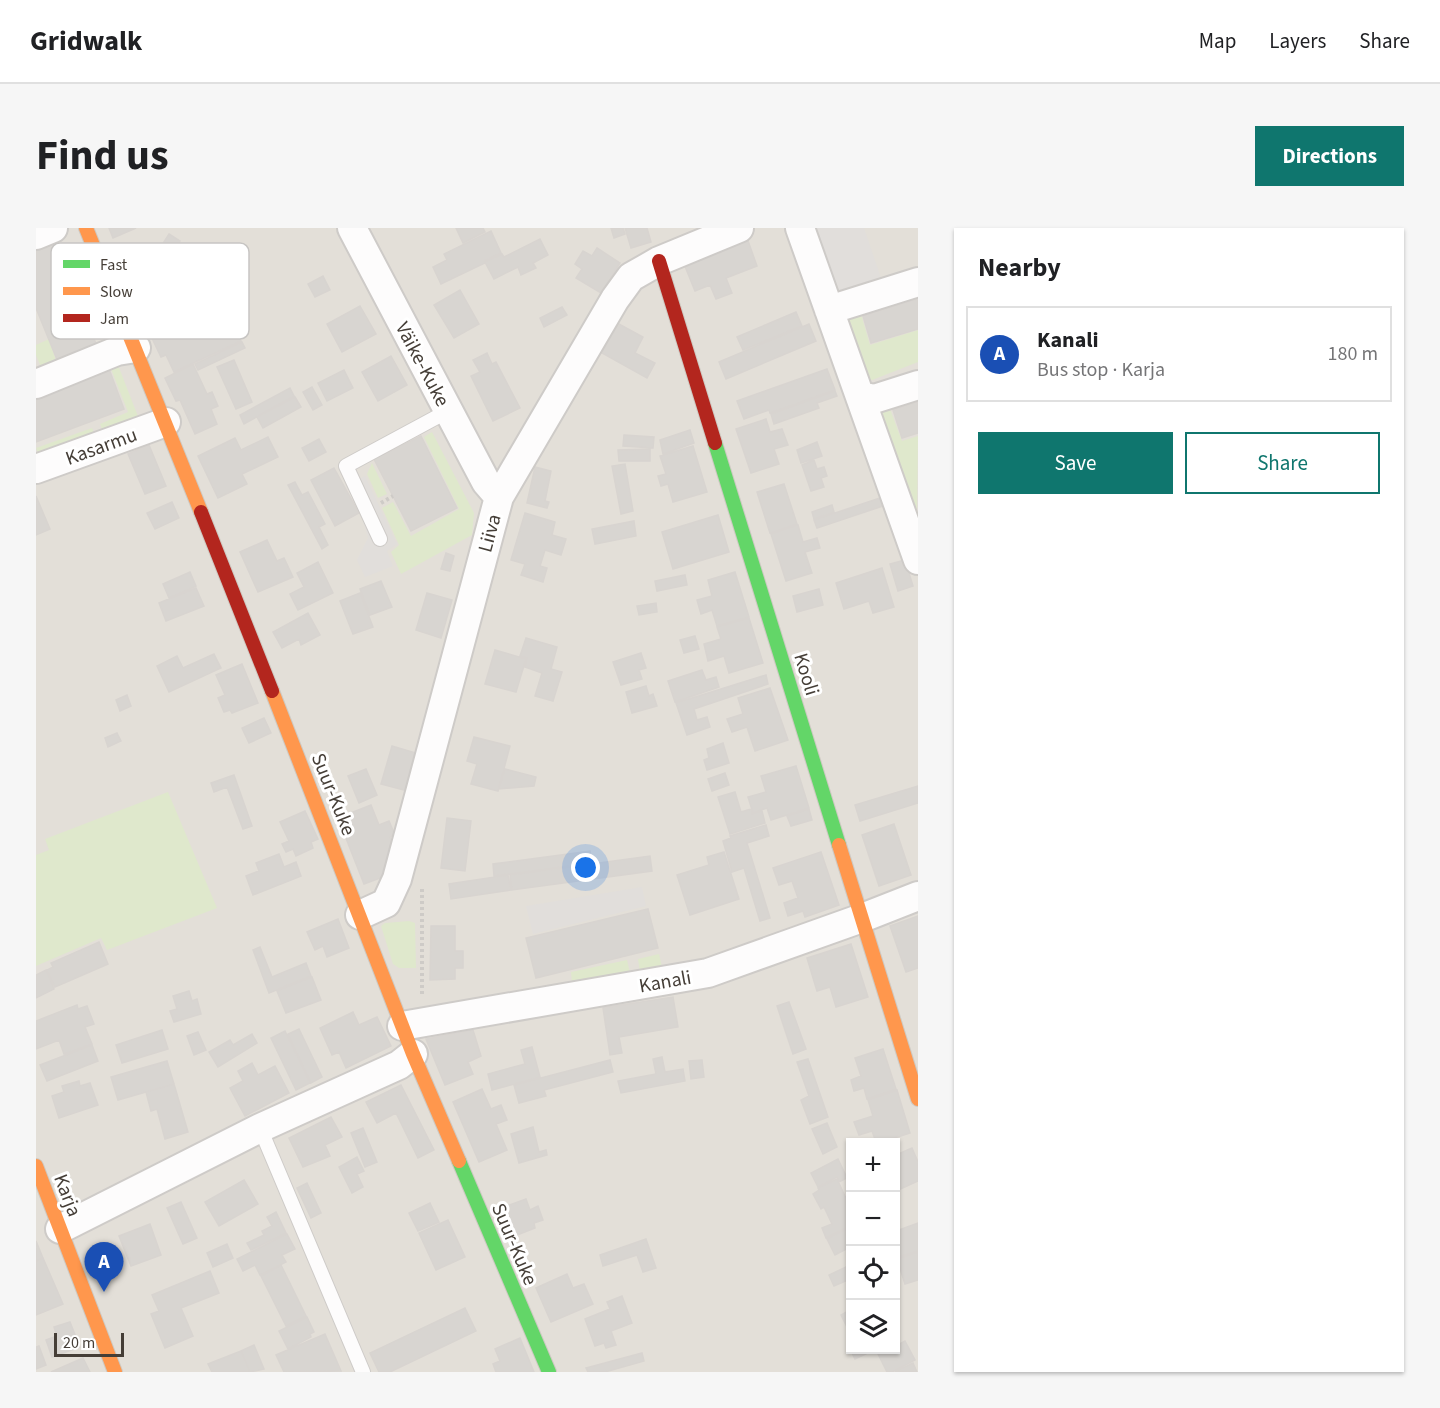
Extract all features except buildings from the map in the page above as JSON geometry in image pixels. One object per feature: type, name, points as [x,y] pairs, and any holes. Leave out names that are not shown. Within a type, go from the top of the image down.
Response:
[{"type":"street","points":[[36,235],[53,228]]},
{"type":"street","name":"Suur-Kuke","points":[[86,228],[92,243]]},
{"type":"street","name":"Liiva","points":[[360,915],[386,903],[397,879],[499,497],[615,299],[631,277],[659,261],[739,228]]},
{"type":"street","points":[[800,228],[860,396],[911,520],[918,560]]},
{"type":"street","name":"Väike-Kuke","points":[[355,229],[486,482],[499,497]]},
{"type":"street","name":"Kooli","points":[[659,261],[918,1099]]},
{"type":"street","points":[[829,310],[918,282]]},
{"type":"street","name":"Suur-Kuke","points":[[132,339],[360,915],[412,1025],[413,1054],[549,1372]]},
{"type":"street","points":[[36,384],[117,351],[136,348]]},
{"type":"street","points":[[860,396],[874,399],[918,385]]},
{"type":"street","name":"Kasarmu","points":[[36,469],[166,422]]},
{"type":"street","name":"Kanali","points":[[412,1025],[708,973],[918,896]]},
{"type":"street","points":[[60,1230],[260,1128],[399,1065],[413,1054]]},
{"type":"street","name":"Karja","points":[[38,1180],[60,1230],[115,1372]]},
{"type":"lane","points":[[380,539],[346,466],[448,411]]},
{"type":"lane","points":[[260,1128],[363,1372]]},
{"type":"path","points":[[412,1025],[422,884]]},
{"type":"shaded area","points":[[36,228],[918,228],[918,1372],[36,1372]]},
{"type":"shaded area","points":[[808,228],[864,228],[882,281],[835,298]]},
{"type":"shaded area","points":[[365,476],[397,544],[387,551],[393,566],[365,577],[357,560],[368,538],[361,513],[346,486]]},
{"type":"shaded area","points":[[642,887],[646,906],[533,934],[526,906]]},
{"type":"green space","points":[[861,314],[870,345],[918,330],[918,362],[867,382],[847,319]]},
{"type":"green space","points":[[49,339],[58,367],[43,372],[36,355],[36,345]]},
{"type":"green space","points":[[118,365],[139,419],[103,432],[100,424],[128,412],[111,369]]},
{"type":"green space","points":[[890,409],[902,441],[918,436],[917,510],[910,509],[876,412]]},
{"type":"green space","points":[[92,428],[95,435],[40,457],[36,448]]},
{"type":"green space","points":[[432,432],[474,513],[472,535],[401,574],[391,552],[399,545],[382,508],[393,502],[411,536],[459,509],[424,437]]},
{"type":"green space","points":[[372,463],[387,494],[378,498],[367,474]]},
{"type":"green space","points":[[168,792],[217,908],[107,950],[101,938],[36,966],[36,855],[49,850],[45,839]]},
{"type":"green space","points":[[409,921],[415,923],[416,968],[399,968],[393,964],[381,926],[385,923]]},
{"type":"green space","points":[[659,954],[662,967],[640,972],[638,959]]},
{"type":"green space","points":[[627,960],[630,973],[572,983],[571,972]]},
{"type":"traffic: fast","points":[[715,443],[839,845]]},
{"type":"traffic: fast","points":[[459,1161],[549,1372]]},
{"type":"traffic: slow","points":[[86,228],[92,243]]},
{"type":"traffic: slow","points":[[131,339],[201,512]]},
{"type":"traffic: slow","points":[[272,691],[413,1054],[459,1161]]},
{"type":"traffic: slow","points":[[839,845],[918,1099]]},
{"type":"traffic: slow","points":[[36,1166],[115,1372]]},
{"type":"traffic: jam","points":[[659,261],[715,443]]},
{"type":"traffic: jam","points":[[201,512],[272,691]]},
{"type":"place","name":"Kanali","points":[[104,1292]]}]
